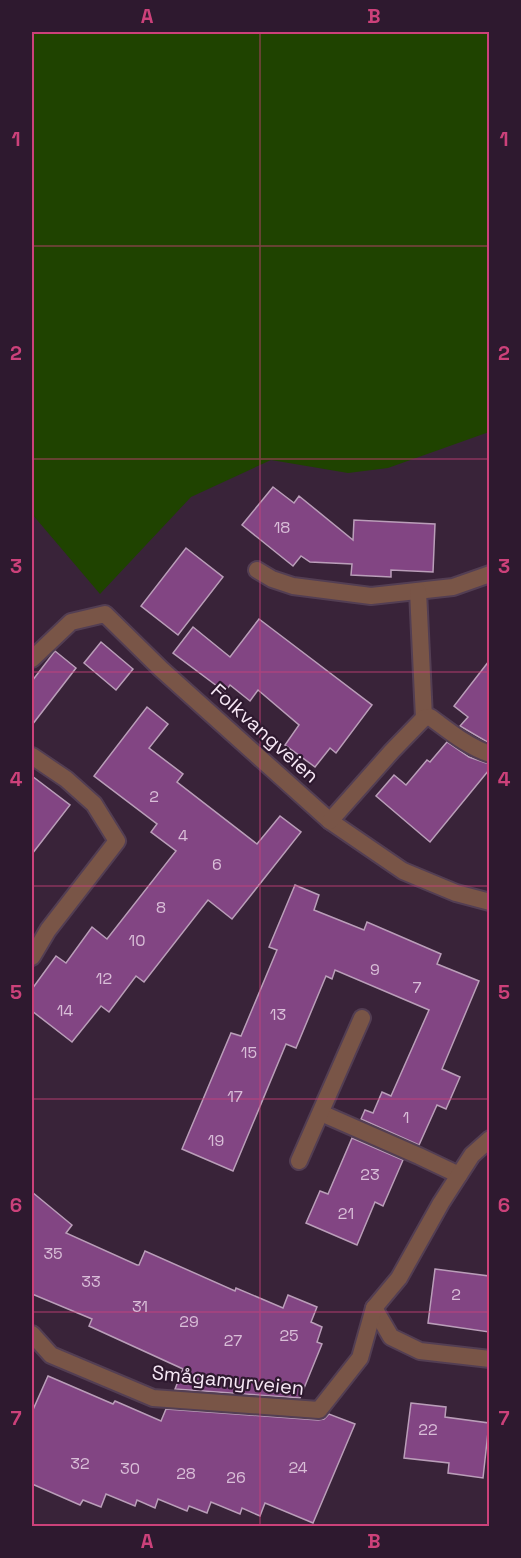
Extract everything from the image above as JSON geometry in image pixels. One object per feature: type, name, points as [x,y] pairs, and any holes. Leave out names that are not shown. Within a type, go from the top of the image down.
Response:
[{"type":"street","points":[[257,570],[272,579],[293,586],[371,596],[453,587],[489,574]]},
{"type":"street","points":[[418,591],[424,718]]},
{"type":"street","name":"Folkvangveien","points":[[32,659],[71,622],[105,614],[330,821],[403,871],[456,893],[489,902]]},
{"type":"street","points":[[330,821],[424,718],[430,717],[472,746],[489,754]]},
{"type":"street","points":[[32,756],[66,779],[94,804],[117,841],[48,930],[32,957]]},
{"type":"street","points":[[299,1161],[362,1018]]},
{"type":"street","points":[[321,1113],[459,1175]]},
{"type":"street","name":"Smågamyrveien","points":[[32,1334],[51,1355],[153,1398],[319,1410],[360,1358],[374,1308],[399,1278],[472,1155],[489,1139]]},
{"type":"street","points":[[374,1308],[392,1337],[420,1351],[489,1359]]},
{"type":"green space","points":[[32,32],[489,32],[489,432],[388,468],[348,473],[271,460],[191,497],[100,594],[32,514]]},
{"type":"building","points":[[273,487],[294,503],[299,496],[353,540],[354,520],[435,524],[433,572],[391,570],[391,577],[351,575],[352,564],[310,562],[301,556],[293,566],[242,525]]},
{"type":"building","points":[[186,548],[223,577],[178,635],[141,606]]},
{"type":"building","points":[[259,619],[372,705],[336,753],[330,748],[315,767],[285,745],[299,725],[258,690],[250,701],[230,685],[225,692],[173,653],[193,627],[230,657]]},
{"type":"building","points":[[101,642],[133,669],[116,690],[84,663]]},
{"type":"building","points":[[55,651],[76,668],[32,725],[32,681]]},
{"type":"building","points":[[489,661],[489,743],[460,726],[468,717],[454,706]]},
{"type":"building","points":[[147,707],[168,724],[149,748],[183,774],[177,782],[257,844],[280,816],[301,832],[232,919],[208,900],[144,982],[136,976],[109,1012],[101,1006],[72,1042],[32,1011],[32,989],[56,956],[66,963],[92,927],[107,939],[176,851],[151,832],[157,824],[94,776]]},
{"type":"building","points":[[447,742],[469,757],[489,764],[489,770],[430,842],[376,796],[394,775],[406,785],[427,760],[430,762]]},
{"type":"building","points":[[32,776],[70,805],[32,854]]},
{"type":"building","points":[[295,885],[319,895],[314,910],[364,930],[367,922],[441,954],[437,964],[479,981],[442,1069],[460,1077],[446,1109],[437,1105],[419,1145],[361,1119],[365,1110],[373,1113],[382,1092],[391,1096],[429,1010],[335,970],[332,979],[326,976],[296,1048],[286,1044],[233,1171],[182,1149],[231,1033],[241,1036],[277,950],[269,947]]},
{"type":"building","points":[[352,1138],[403,1160],[383,1206],[375,1202],[357,1245],[306,1223],[320,1191],[328,1194]]},
{"type":"building","points":[[32,1192],[72,1225],[66,1233],[137,1265],[145,1251],[235,1291],[236,1288],[283,1308],[288,1295],[317,1307],[311,1322],[322,1327],[317,1342],[322,1344],[300,1398],[175,1389],[183,1369],[89,1326],[92,1319],[32,1294]]},
{"type":"building","points":[[435,1269],[489,1276],[489,1332],[428,1323]]},
{"type":"building","points":[[48,1376],[113,1404],[115,1401],[161,1421],[166,1409],[318,1420],[324,1419],[329,1414],[355,1424],[313,1523],[265,1503],[260,1516],[242,1508],[240,1514],[211,1502],[207,1513],[189,1506],[187,1511],[158,1499],[155,1508],[137,1500],[135,1506],[106,1494],[101,1507],[83,1500],[80,1505],[32,1484],[32,1412]]},
{"type":"building","points":[[411,1403],[446,1407],[445,1417],[489,1423],[483,1478],[448,1473],[449,1463],[404,1458]]}]
